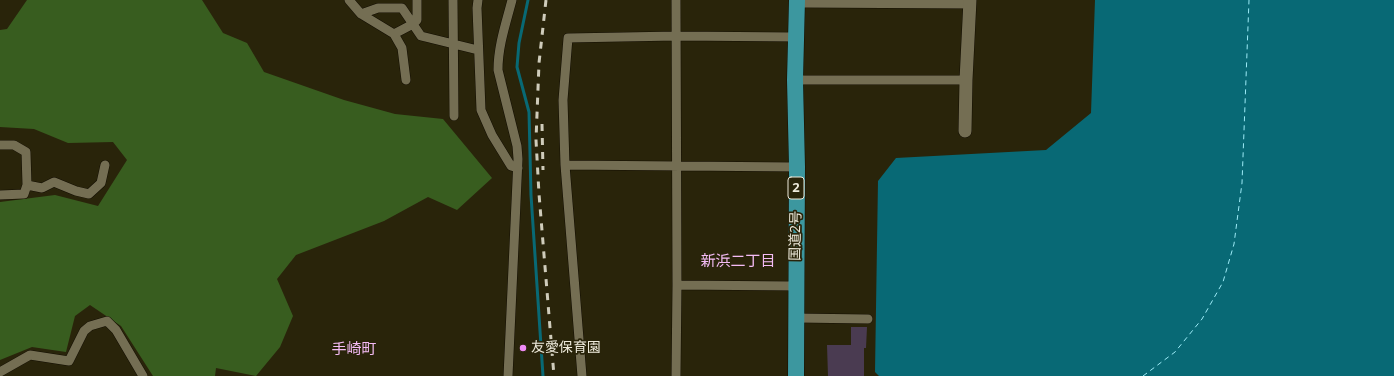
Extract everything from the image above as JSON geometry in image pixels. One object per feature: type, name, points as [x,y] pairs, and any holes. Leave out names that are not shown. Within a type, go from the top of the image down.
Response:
[{"type":"highway","name":"国道2号","points":[[796,376],[797,166],[795,80],[797,2]]},
{"type":"street","points":[[349,0],[361,14],[394,34],[402,48],[406,80]]},
{"type":"street","points":[[394,34],[413,24],[417,20],[417,0]]},
{"type":"street","points":[[453,0],[454,116]]},
{"type":"street","points":[[478,0],[478,50],[481,110],[492,135],[511,166],[518,168]]},
{"type":"street","points":[[508,376],[518,168],[517,146],[498,70],[498,58],[512,0]]},
{"type":"street","points":[[676,0],[676,376]]},
{"type":"street","points":[[797,2],[970,2],[965,131]]},
{"type":"street","points":[[361,14],[378,8],[402,8],[421,36],[478,50]]},
{"type":"street","points":[[582,376],[565,165],[563,100],[568,38],[677,36],[796,37]]},
{"type":"street","points":[[795,80],[966,80]]},
{"type":"street","points":[[0,145],[14,144],[26,152],[28,185],[24,194],[0,195]]},
{"type":"street","points":[[28,185],[42,188],[54,182],[76,191],[89,194],[101,183],[105,165]]},
{"type":"street","points":[[565,165],[797,166]]},
{"type":"street","points":[[677,285],[796,286]]},
{"type":"street","points":[[796,318],[868,319]]},
{"type":"street","points":[[0,372],[30,355],[69,361],[84,331],[90,326],[107,321],[116,330],[143,376]]},
{"type":"green space","points":[[27,0],[202,0],[223,33],[247,43],[264,72],[344,100],[395,114],[443,119],[492,178],[457,210],[428,197],[384,221],[296,255],[277,279],[293,316],[280,347],[256,376],[216,368],[215,376],[153,376],[121,326],[90,305],[75,316],[66,352],[32,347],[0,360],[0,202],[55,195],[98,206],[127,160],[113,142],[68,143],[34,129],[0,127],[0,30],[7,29]]},
{"type":"water","points":[[1095,0],[1394,0],[1394,376],[879,376],[875,372],[878,181],[896,158],[1046,150],[1091,113]]},
{"type":"building","points":[[851,327],[867,327],[866,348],[864,348],[864,376],[828,376],[827,345],[851,345]]},
{"type":"waterway","points":[[528,0],[519,43],[517,67],[529,112],[531,195],[543,376]]},
{"type":"ferry route","points":[[1143,376],[1175,352],[1202,319],[1223,282],[1234,244],[1242,183],[1249,0]]},
{"type":"railway","points":[[546,0],[539,63],[536,140],[554,376]]},
{"type":"railway","points":[[542,124],[543,170]]},
{"type":"place","name":"友愛保育園","points":[[523,348]]},
{"type":"district","name":"新浜二丁目","points":[[738,262]]},
{"type":"district","name":"手崎町","points":[[354,350]]}]
